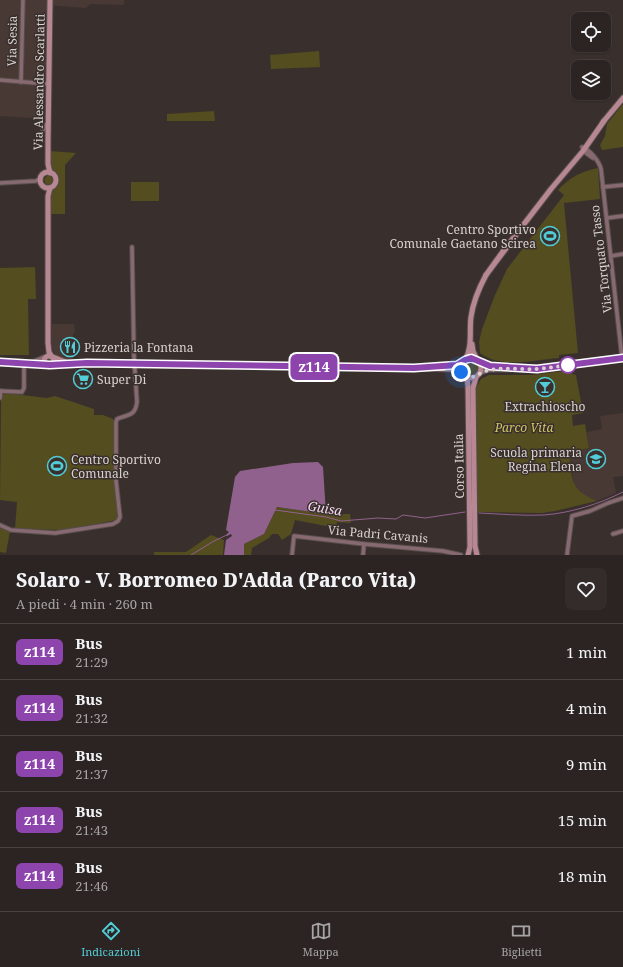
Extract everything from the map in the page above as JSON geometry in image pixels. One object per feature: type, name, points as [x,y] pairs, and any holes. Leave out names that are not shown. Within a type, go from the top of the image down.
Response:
[{"type":"street","name":"Via Sesia","points":[[22,82],[23,0]]},
{"type":"street","name":"Via Alessandro Scarlatti","points":[[48,173],[50,0]]},
{"type":"street","points":[[0,80],[49,84]]},
{"type":"street","points":[[461,372],[463,361],[470,348],[471,317],[474,303],[486,275],[497,258],[562,175],[585,149],[604,120],[623,98]]},
{"type":"street","points":[[562,175],[585,149],[604,120]]},
{"type":"street","points":[[44,130],[49,121]]},
{"type":"street","points":[[585,149],[589,156]]},
{"type":"street","name":"Via Torquato Tasso","points":[[585,149],[601,166],[623,358]]},
{"type":"street","points":[[577,158],[589,156],[596,159]]},
{"type":"street","points":[[40,181],[48,173],[54,176],[56,181],[54,185],[48,188]]},
{"type":"street","points":[[0,183],[22,180],[40,181],[48,188],[48,347],[53,363],[49,365]]},
{"type":"street","points":[[603,187],[623,185]]},
{"type":"street","points":[[606,218],[623,216]]},
{"type":"street","points":[[0,525],[11,530],[56,533],[113,524],[118,521],[120,517],[116,481],[116,422],[117,419],[132,414],[136,408],[137,402],[133,333],[132,246]]},
{"type":"street","points":[[611,256],[623,254]]},
{"type":"street","points":[[474,303],[472,319],[472,347],[481,367],[478,375]]},
{"type":"street","points":[[618,316],[623,316]]},
{"type":"street","points":[[48,347],[44,357],[44,363],[49,365]]},
{"type":"street","points":[[26,363],[44,357],[52,357],[69,363]]},
{"type":"street","points":[[414,368],[453,366],[471,358],[490,366],[537,369]]},
{"type":"street","points":[[0,362],[49,365],[69,363],[451,369],[461,372],[467,378],[495,369],[537,369],[623,358]]},
{"type":"street","points":[[0,398],[0,391],[22,392],[26,363]]},
{"type":"street","name":"Corso Italia","points":[[476,554],[473,480],[473,388],[478,375]]},
{"type":"street","name":"Corso Italia","points":[[467,378],[469,555]]},
{"type":"street","points":[[567,555],[572,516],[590,511],[623,498]]},
{"type":"street","points":[[613,534],[623,531]]},
{"type":"street","name":"Via Padri Cavanis","points":[[292,555],[294,536],[364,544],[443,550],[461,555]]},
{"type":"street","points":[[363,555],[364,544]]},
{"type":"street","points":[[469,555],[476,554]]},
{"type":"shaded area","points":[[0,0],[124,0],[124,5],[90,4],[86,8],[47,5],[47,119],[0,116]]},
{"type":"shaded area","points":[[52,324],[74,324],[75,333],[73,334],[73,359],[62,359],[55,354],[52,348]]},
{"type":"shaded area","name":"Scuola primaria Regina Elena","points":[[623,413],[623,476],[613,477],[616,493],[597,501],[586,497],[574,486],[569,452],[589,448],[587,432],[602,429],[600,416]]},
{"type":"green space","points":[[319,51],[320,67],[271,69],[270,55]]},
{"type":"green space","points":[[623,104],[623,147],[602,150],[600,145],[605,136],[607,124]]},
{"type":"green space","points":[[214,111],[215,121],[167,121],[167,114]]},
{"type":"green space","points":[[50,151],[76,153],[65,165],[65,214],[47,214],[52,184],[46,185],[44,179],[48,175],[53,178],[54,173],[50,168]]},
{"type":"green space","name":"Centro Sportivo Comunale Gaetano Scirea","points":[[598,168],[600,199],[564,203],[578,353],[559,355],[559,358],[529,362],[508,362],[488,358],[480,353],[479,342],[482,329],[495,295],[507,269],[564,195],[558,190],[576,176],[586,171]]},
{"type":"green space","points":[[131,182],[159,182],[159,201],[131,201]]},
{"type":"green space","points":[[35,267],[36,299],[28,299],[29,355],[0,355],[0,268]]},
{"type":"green space","points":[[471,360],[477,362],[479,368],[477,374],[471,376],[465,374],[463,368],[465,362]]},
{"type":"green space","name":"Parco Vita","points":[[565,371],[576,375],[583,413],[572,415],[573,426],[585,424],[589,448],[569,452],[572,476],[576,487],[581,492],[597,501],[542,513],[477,512],[475,390],[481,379],[489,375],[532,375]]},
{"type":"green space","name":"Centro Sportivo Comunale","points":[[5,393],[47,398],[55,396],[94,409],[94,415],[103,415],[115,421],[119,516],[117,520],[63,530],[15,529],[17,502],[0,500],[1,401],[2,396]]},
{"type":"green space","points":[[277,507],[326,514],[350,514],[351,523],[337,522],[336,528],[295,520],[291,534],[282,540],[278,534],[272,534],[269,538],[252,548],[251,555],[244,555],[244,544],[264,534]]},
{"type":"green space","points":[[0,527],[10,531],[6,553],[0,552]]},
{"type":"green space","points":[[211,535],[224,540],[223,555],[154,555],[154,552],[186,552]]},
{"type":"water","points":[[318,462],[323,467],[326,514],[277,507],[264,534],[244,544],[244,555],[224,555],[226,540],[232,536],[231,534],[226,535],[229,532],[226,530],[235,477],[240,471],[293,463]]},
{"type":"waterway","name":"Guisa","points":[[479,513],[528,515],[554,514],[585,507],[623,492]]},
{"type":"waterway","name":"Guisa","points":[[275,510],[326,517],[341,521],[378,518],[396,519],[403,515],[425,518],[465,512]]},
{"type":"waterway","name":"Guisa","points":[[191,555],[227,535]]},
{"type":"bus line","name":"z114","points":[[0,362],[50,365],[87,363],[414,368],[453,366],[461,363],[467,358],[474,358],[479,363],[490,366],[537,369],[623,358]]},
{"type":"place","name":"Centro Sportivo Comunale Gaetano Scirea","points":[[550,236]]},
{"type":"place","name":"Pizzeria la Fontana","points":[[70,347]]},
{"type":"place","name":"Super Di","points":[[83,379]]},
{"type":"place","name":"Extrachioscho","points":[[545,387]]},
{"type":"place","name":"Scuola primaria Regina Elena","points":[[596,459]]},
{"type":"place","name":"Centro Sportivo Comunale","points":[[57,466]]},
{"type":"route","points":[[461,372],[467,378],[472,378],[478,376],[480,373],[495,369],[537,369],[571,365],[568,365]]}]
